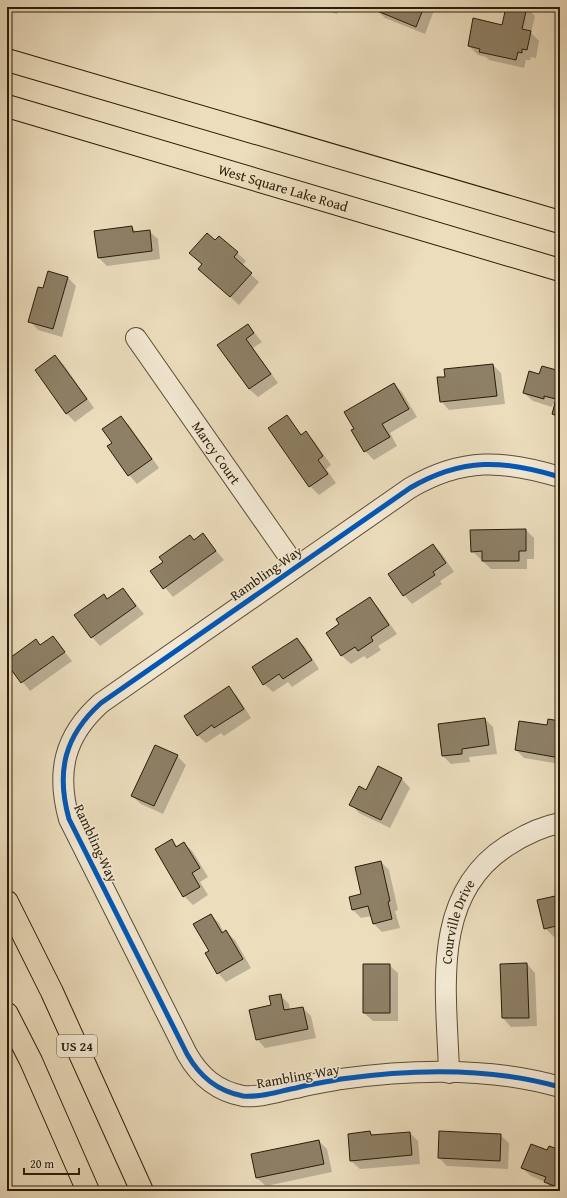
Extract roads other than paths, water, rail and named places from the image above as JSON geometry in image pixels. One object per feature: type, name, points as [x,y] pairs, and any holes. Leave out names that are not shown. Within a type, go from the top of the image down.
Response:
[{"type":"highway","points":[[7,60],[560,222]]},
{"type":"highway","name":"West Square Lake Road","points":[[7,106],[560,270]]},
{"type":"highway","name":"US 24","points":[[7,902],[52,992],[142,1191]]},
{"type":"highway","points":[[7,1014],[31,1061],[88,1191]]},
{"type":"street","name":"Marcy Court","points":[[136,338],[296,567]]},
{"type":"street","name":"Rambling Way","points":[[560,477],[537,470],[503,464],[475,465],[442,472],[410,488],[101,703],[88,715],[72,738],[63,767],[64,801],[69,819],[187,1054],[194,1067],[209,1082],[225,1091],[236,1094],[257,1096],[342,1079],[380,1075],[449,1073],[512,1076],[560,1087]]},
{"type":"street","name":"Courville Drive","points":[[449,1073],[447,958],[450,932],[461,898],[485,862],[499,851],[531,831],[560,823]]}]
